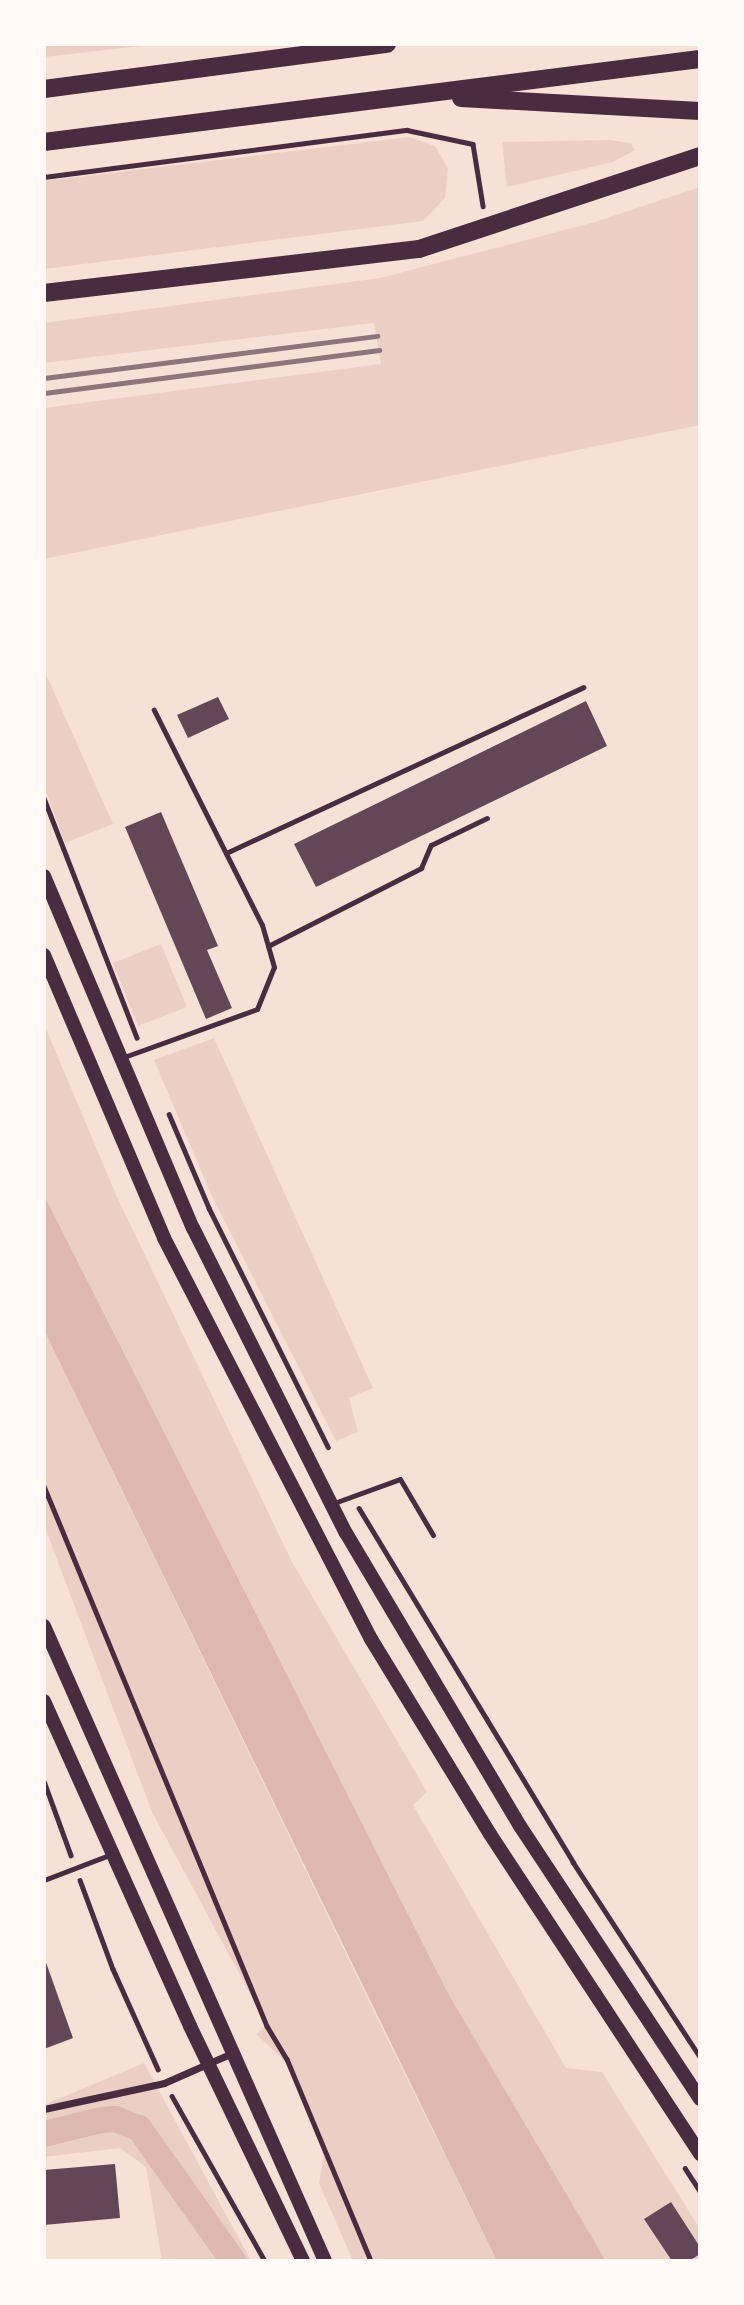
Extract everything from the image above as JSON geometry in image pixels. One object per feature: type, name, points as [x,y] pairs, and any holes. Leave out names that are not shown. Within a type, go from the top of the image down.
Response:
[{"type":"main road","points":[[44,89],[387,44]]},
{"type":"main road","points":[[44,142],[700,59]]},
{"type":"main road","points":[[415,95],[700,111]]},
{"type":"main road","points":[[44,293],[419,248],[700,156]]},
{"type":"main road","points":[[44,876],[117,1059],[242,1332],[331,1504],[507,1805],[700,2099]]},
{"type":"main road","points":[[44,955],[164,1238],[371,1639],[490,1834],[700,2154]]},
{"type":"main road","points":[[44,1626],[230,2054],[325,2261]]},
{"type":"main road","points":[[44,1701],[209,2063],[303,2261]]},
{"type":"street","points":[[44,2109],[164,2083],[230,2054]]},
{"type":"lane","points":[[226,853],[583,687]]},
{"type":"lane","points":[[117,1059],[257,1009],[274,967],[268,946],[226,853],[154,710]]},
{"type":"lane","points":[[268,946],[421,868],[431,845],[487,818]]},
{"type":"lane","points":[[331,1504],[400,1479],[433,1535]]},
{"type":"lane","points":[[44,1880],[112,1853]]},
{"type":"path","points":[[44,177],[408,130],[473,144],[486,226]]},
{"type":"path","points":[[44,798],[141,1049]]},
{"type":"path","points":[[167,1110],[209,1208],[333,1457]]},
{"type":"path","points":[[44,1486],[267,2026],[287,2059],[370,2261]]},
{"type":"path","points":[[352,1496],[573,1862],[700,2057]]},
{"type":"path","points":[[44,1781],[113,1969],[164,2083],[265,2261]]},
{"type":"shaded area","points":[[44,44],[159,44],[44,57]]},
{"type":"shaded area","points":[[409,137],[435,146],[448,168],[445,198],[423,221],[44,269],[44,181]]},
{"type":"shaded area","points":[[609,140],[631,143],[635,150],[613,162],[507,187],[502,142]]},
{"type":"shaded area","points":[[700,187],[700,425],[44,559],[44,408],[381,364],[374,323],[44,363],[44,323],[380,278],[595,222]]},
{"type":"shaded area","points":[[44,670],[113,824],[65,843],[44,786]]},
{"type":"shaded area","points":[[161,944],[187,1007],[138,1026],[113,963]]},
{"type":"shaded area","points":[[44,1024],[117,1197],[292,1562],[427,1792],[413,1805],[566,2068],[602,2072],[700,2229],[700,2261],[606,2261],[449,1995],[44,1195]]},
{"type":"shaded area","points":[[214,1038],[373,1388],[349,1398],[358,1432],[336,1441],[210,1192],[154,1060]]},
{"type":"shaded area","points":[[44,1195],[449,1995],[606,2261],[497,2261],[44,1330]]},
{"type":"shaded area","points":[[44,1330],[497,2261],[353,2261],[319,2183],[325,2147],[288,2064],[256,2034],[267,2025],[152,1812],[44,1525]]},
{"type":"shaded area","points":[[144,2063],[251,2261],[162,2261],[146,2167],[120,2148],[44,2157],[44,2105]]},
{"type":"building","points":[[218,697],[229,719],[188,738],[177,715]]},
{"type":"building","points":[[586,701],[607,746],[316,887],[294,844]]},
{"type":"building","points":[[161,812],[218,946],[207,950],[232,1008],[206,1019],[125,827]]},
{"type":"building","points":[[44,1957],[73,2038],[44,2049]]},
{"type":"building","points":[[115,2164],[120,2218],[44,2225],[44,2170]]},
{"type":"building","points":[[671,2202],[700,2247],[700,2254],[689,2261],[672,2261],[644,2219]]},
{"type":"waterway","points":[[44,2134],[115,2119],[139,2128],[233,2261]]},
{"type":"railway","points":[[44,378],[377,336]]},
{"type":"railway","points":[[44,393],[379,350]]}]
